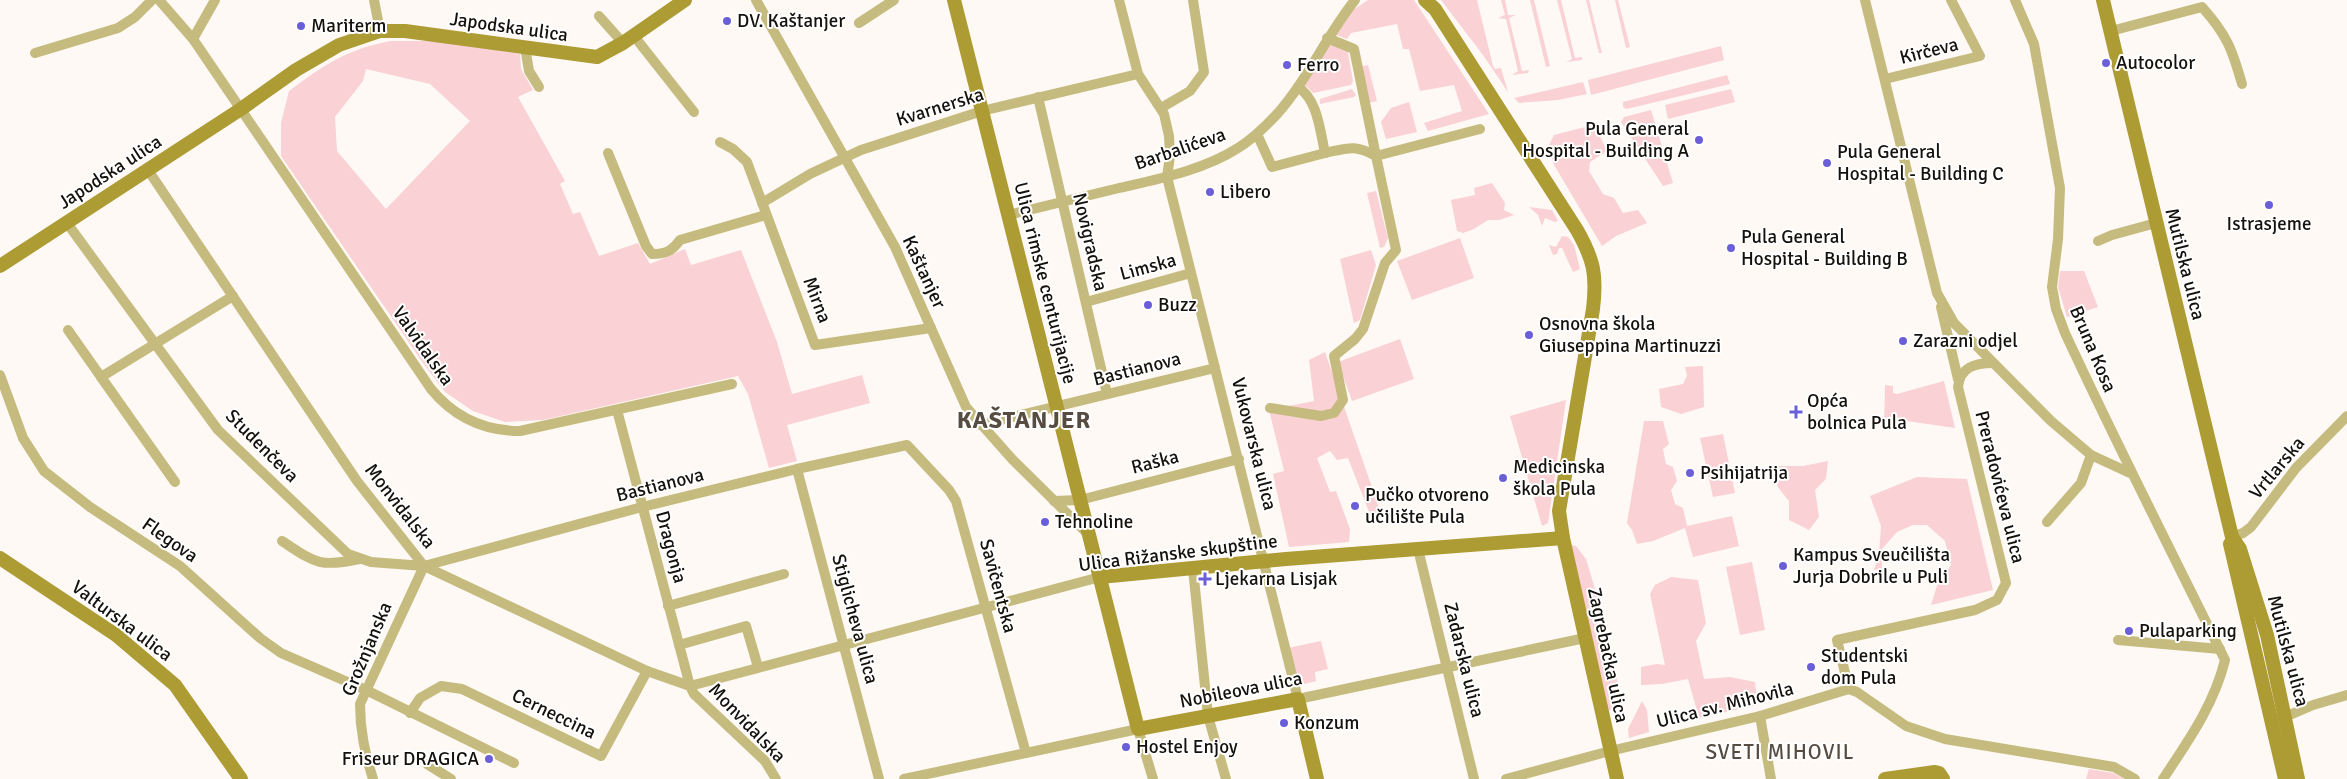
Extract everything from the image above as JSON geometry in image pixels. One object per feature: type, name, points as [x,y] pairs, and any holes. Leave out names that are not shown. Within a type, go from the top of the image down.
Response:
[{"type":"street","points":[[35,53],[118,28],[135,18],[152,0]]},
{"type":"street","points":[[159,0],[193,39],[241,109]]},
{"type":"street","points":[[193,39],[215,0]]},
{"type":"street","points":[[374,0],[380,31]]},
{"type":"street","name":"Japodska ulica","points":[[0,266],[241,109],[296,70],[340,45],[380,31],[405,31],[597,57],[629,40],[685,0]]},
{"type":"street","name":"Kaštanjer","points":[[756,0],[895,247],[964,404],[980,425],[1089,535]]},
{"type":"street","points":[[859,23],[894,0]]},
{"type":"street","name":"Ulica rimske centurijacije","points":[[954,0],[1138,729],[1153,779]]},
{"type":"street","points":[[1119,0],[1138,74],[1160,108],[1169,136],[1170,156],[1166,177]]},
{"type":"street","points":[[1160,108],[1190,90],[1204,72],[1194,0]]},
{"type":"street","name":"Barbalićeva","points":[[1008,215],[1166,177],[1215,160],[1237,149],[1258,134],[1298,88],[1327,38],[1355,0]]},
{"type":"street","name":"Kirčeva","points":[[1885,79],[1980,56],[1951,0]]},
{"type":"street","name":"Bruna Kosa","points":[[2015,0],[2034,44],[2060,188],[2058,239],[2052,287],[2056,309],[2064,333],[2130,473],[2156,518],[2225,660],[2211,702],[2198,727],[2163,779]]},
{"type":"street","name":"Mutilska ulica","points":[[2103,0],[2232,537],[2240,549],[2262,618],[2286,717],[2298,779]]},
{"type":"street","name":"Zagrebačka ulica","points":[[1431,3],[1577,230],[1594,267],[1594,298],[1574,436],[1559,511],[1563,538],[1617,779]]},
{"type":"street","points":[[1865,3],[1958,379]]},
{"type":"street","points":[[2111,31],[2206,4],[2231,47],[2242,84]]},
{"type":"street","points":[[599,16],[629,40],[694,112]]},
{"type":"street","points":[[1270,408],[1321,416],[1334,413],[1343,400],[1334,356],[1355,339],[1363,328],[1384,263],[1396,250],[1354,49],[1327,38]]},
{"type":"street","points":[[525,48],[529,71],[539,87]]},
{"type":"street","name":"Kvarnerska","points":[[762,203],[843,157],[982,111],[1138,74]]},
{"type":"street","points":[[1298,88],[1306,93],[1313,103],[1325,153]]},
{"type":"street","name":"Novigradska","points":[[1038,98],[1107,394]]},
{"type":"street","name":"Valvidalska","points":[[241,109],[430,389],[442,402],[460,416],[501,431],[520,432],[732,384]]},
{"type":"street","points":[[1258,134],[1272,167],[1352,147],[1360,148],[1376,156],[1480,128]]},
{"type":"street","name":"Mirna","points":[[720,142],[733,149],[747,162],[815,345],[931,328]]},
{"type":"street","points":[[608,153],[646,246],[652,254],[665,254],[674,249],[680,240],[766,214]]},
{"type":"street","name":"Monvidalska","points":[[148,170],[357,481],[424,566],[647,671],[690,686],[694,694],[765,761],[776,779]]},
{"type":"street","name":"Vukovarska ulica","points":[[1166,177],[1317,779]]},
{"type":"street","points":[[2098,241],[2112,235],[2156,223]]},
{"type":"street","name":"Studenčeva","points":[[67,224],[218,430],[348,554],[371,562],[424,566]]},
{"type":"street","name":"Limska","points":[[1086,302],[1191,273]]},
{"type":"street","points":[[1937,293],[1954,323],[2051,422],[2091,455],[2130,473]]},
{"type":"street","points":[[101,377],[233,296]]},
{"type":"street","points":[[68,330],[134,427],[175,482]]},
{"type":"street","points":[[1958,379],[1967,368],[1976,364],[1993,363]]},
{"type":"street","name":"Bastianova","points":[[980,425],[1215,368]]},
{"type":"street","name":"Flegova","points":[[0,375],[23,438],[44,471],[90,508],[180,566],[260,638],[281,653],[366,690]]},
{"type":"street","name":"Preradovićeva ulica","points":[[1848,690],[1837,640],[1975,610],[1997,600],[2006,583],[1958,387],[1958,379]]},
{"type":"street","name":"Dragonja","points":[[617,410],[690,686]]},
{"type":"street","name":"Vrtlarska","points":[[2232,537],[2243,533],[2251,527],[2296,468],[2347,416]]},
{"type":"street","name":"Bastianova","points":[[424,566],[642,507],[797,468],[907,445]]},
{"type":"street","name":"Savičentska","points":[[907,445],[949,490],[956,501],[1026,753]]},
{"type":"street","points":[[2047,522],[2081,483],[2091,455]]},
{"type":"street","name":"Raška","points":[[1054,501],[1080,500],[1238,459]]},
{"type":"street","name":"Stiglicheva ulica","points":[[797,468],[879,779]]},
{"type":"street","name":"Mutilska ulica","points":[[2232,537],[2229,543],[2285,779]]},
{"type":"street","name":"Ulica Rižanske skupštine","points":[[690,686],[1100,577],[1563,538]]},
{"type":"street","name":"Studenčeva","points":[[282,541],[313,562],[338,564],[360,558]]},
{"type":"street","name":"Zadarska ulica","points":[[1418,549],[1474,779]]},
{"type":"street","name":"Valturska ulica","points":[[0,558],[116,635],[174,685],[241,779]]},
{"type":"street","name":"Grožnjanska","points":[[373,779],[363,747],[360,704],[424,566]]},
{"type":"street","points":[[1193,569],[1208,716],[1226,779]]},
{"type":"street","name":"Dragonja","points":[[668,606],[784,574]]},
{"type":"street","points":[[679,645],[746,626],[758,667]]},
{"type":"street","name":"Nobileova ulica","points":[[904,779],[1138,729],[1361,687],[1447,666],[1512,655],[1585,638]]},
{"type":"street","points":[[2118,640],[2220,649]]},
{"type":"street","name":"Cerneccina","points":[[410,713],[420,698],[441,686],[462,689],[601,756],[647,671]]},
{"type":"street","points":[[366,690],[514,763]]},
{"type":"street","points":[[1848,690],[1858,692],[1906,726],[1939,737],[2114,767],[2135,779]]},
{"type":"street","name":"Ulica sv. Mihovila","points":[[1506,779],[1610,751],[1760,716],[1848,690]]},
{"type":"street","points":[[2272,722],[2313,705],[2347,695]]},
{"type":"street","points":[[1760,716],[1770,779]]},
{"type":"street","points":[[427,764],[451,779]]},
{"type":"street","points":[[1885,779],[1941,776]]},
{"type":"shaded area","points":[[1368,0],[1414,0],[1489,114],[1428,131],[1424,123],[1462,111],[1454,85],[1420,91],[1409,49],[1403,49],[1397,24],[1351,33],[1347,39],[1332,33],[1341,18]]},
{"type":"shaded area","points":[[1441,0],[1477,0],[1493,66],[1495,69],[1501,68],[1508,92],[1483,55]]},
{"type":"shaded area","points":[[1501,0],[1505,0],[1508,15],[1516,15],[1509,18],[1522,71],[1529,70],[1528,73],[1512,75],[1518,71],[1506,19],[1498,18],[1505,15]]},
{"type":"shaded area","points":[[1530,0],[1534,0],[1550,66],[1546,67]]},
{"type":"shaded area","points":[[1557,0],[1561,0],[1575,58],[1582,57],[1582,60],[1566,62],[1572,59]]},
{"type":"shaded area","points":[[1586,0],[1589,0],[1602,53],[1599,53]]},
{"type":"shaded area","points":[[1615,0],[1618,0],[1630,47],[1626,48]]},
{"type":"shaded area","points":[[1328,39],[1347,47],[1353,81],[1351,85],[1313,93],[1302,82]]},
{"type":"shaded area","points":[[391,41],[443,41],[520,54],[521,69],[533,90],[518,97],[565,181],[560,184],[573,214],[580,212],[599,256],[638,243],[650,264],[685,249],[691,265],[741,250],[777,342],[792,394],[862,375],[870,403],[787,425],[797,461],[769,468],[748,394],[738,376],[543,420],[505,422],[473,411],[445,392],[423,363],[281,156],[281,123],[289,91],[337,59],[375,44]],"holes":[[[366,69],[430,84],[470,121],[386,209],[337,151],[335,117],[363,81]]]},
{"type":"shaded area","points":[[1721,46],[1724,60],[1591,95],[1588,80]]},
{"type":"shaded area","points":[[1368,65],[1377,101],[1368,103],[1360,67]]},
{"type":"shaded area","points":[[1727,75],[1730,84],[1631,108],[1626,109],[1623,107],[1623,102]]},
{"type":"shaded area","points":[[1583,82],[1587,94],[1558,100],[1519,103],[1514,98]]},
{"type":"shaded area","points":[[1352,89],[1356,95],[1354,97],[1320,104],[1320,99]]},
{"type":"shaded area","points":[[1731,89],[1735,102],[1668,119],[1665,105]]},
{"type":"shaded area","points":[[1409,102],[1417,132],[1386,139],[1381,122],[1391,108]]},
{"type":"shaded area","points":[[1651,110],[1673,183],[1663,186],[1621,122],[1624,117]]},
{"type":"shaded area","points":[[1589,126],[1598,132],[1607,151],[1590,162],[1589,171],[1603,194],[1614,198],[1623,213],[1638,210],[1647,223],[1616,236],[1602,246],[1553,163],[1549,145],[1554,135]]},
{"type":"shaded area","points":[[1492,183],[1505,203],[1504,210],[1514,215],[1499,220],[1488,220],[1474,229],[1463,233],[1457,231],[1451,200],[1475,195],[1474,188]]},
{"type":"shaded area","points":[[1376,191],[1388,238],[1384,247],[1380,248],[1367,193]]},
{"type":"shaded area","points":[[1529,207],[1552,210],[1558,221],[1555,222],[1545,218],[1542,226],[1538,215]]},
{"type":"shaded area","points":[[1562,236],[1568,237],[1574,245],[1580,269],[1573,272],[1562,248],[1559,248],[1557,254],[1553,255],[1549,245],[1556,247]]},
{"type":"shaded area","points":[[1460,238],[1474,278],[1412,300],[1397,261]]},
{"type":"shaded area","points":[[1371,250],[1376,265],[1360,320],[1354,323],[1340,259]]},
{"type":"shaded area","points":[[2060,271],[2084,271],[2098,307],[2067,317],[2058,287]]},
{"type":"shaded area","points":[[1400,339],[1414,379],[1352,401],[1338,362]]},
{"type":"shaded area","points":[[1325,352],[1383,519],[1373,522],[1348,458],[1337,460],[1330,451],[1317,458],[1330,492],[1336,491],[1350,529],[1349,542],[1289,547],[1273,474],[1284,471],[1269,410],[1314,401],[1309,360]]},
{"type":"shaded area","points":[[1703,366],[1704,407],[1681,414],[1661,407],[1659,389],[1683,384],[1687,376],[1685,367]]},
{"type":"shaded area","points":[[1944,381],[1955,428],[1900,420],[1884,428],[1885,385],[1893,386],[1893,393],[1897,394]]},
{"type":"shaded area","points":[[1566,400],[1548,523],[1542,526],[1510,416]]},
{"type":"shaded area","points":[[1644,421],[1663,421],[1669,444],[1663,449],[1666,464],[1673,467],[1677,481],[1671,490],[1675,504],[1683,508],[1687,526],[1732,516],[1739,546],[1693,557],[1685,528],[1653,541],[1637,544],[1632,530],[1627,523]]},
{"type":"shaded area","points":[[1723,434],[1735,493],[1713,497],[1700,438]]},
{"type":"shaded area","points":[[1828,461],[1826,479],[1815,490],[1819,517],[1809,530],[1789,520],[1789,501],[1777,486],[1779,466],[1803,466]]},
{"type":"shaded area","points":[[1917,477],[1967,479],[1993,590],[1931,605],[1937,586],[1951,565],[1945,541],[1927,525],[1913,525],[1897,532],[1882,549],[1882,570],[1874,570],[1879,555],[1881,526],[1870,496]]},
{"type":"shaded area","points":[[1570,545],[1576,546],[1586,559],[1603,616],[1618,684],[1619,697],[1612,709],[1605,713]]},
{"type":"shaded area","points":[[1752,562],[1765,630],[1740,635],[1726,567]]},
{"type":"shaded area","points":[[1671,577],[1698,580],[1706,623],[1696,641],[1704,679],[1730,677],[1755,682],[1758,705],[1699,718],[1688,679],[1662,684],[1641,685],[1641,667],[1657,664],[1665,665],[1650,594],[1655,585]]},
{"type":"shaded area","points":[[1321,641],[1328,669],[1315,672],[1316,681],[1297,686],[1288,648]]},
{"type":"shaded area","points":[[1642,701],[1647,710],[1649,732],[1629,738],[1628,729]]},
{"type":"shaded area","points":[[2089,769],[2113,773],[2124,779],[2086,779]]},
{"type":"place","name":"DV. Kaštanjer","points":[[727,21]]},
{"type":"place","name":"Mariterm","points":[[301,26]]},
{"type":"place","name":"Autocolor","points":[[2106,63]]},
{"type":"place","name":"Ferro","points":[[1287,65]]},
{"type":"place","name":"Pula General Hospital - Building A","points":[[1699,140]]},
{"type":"place","name":"Pula General Hospital - Building C","points":[[1827,163]]},
{"type":"place","name":"Libero","points":[[1210,192]]},
{"type":"place","name":"Istrasjeme","points":[[2269,205]]},
{"type":"place","name":"Pula General Hospital - Building B","points":[[1731,248]]},
{"type":"place","name":"Buzz","points":[[1148,305]]},
{"type":"place","name":"Osnovna škola Giuseppina Martinuzzi","points":[[1529,335]]},
{"type":"place","name":"Zarazni odjel","points":[[1903,341]]},
{"type":"place","name":"Opća bolnica Pula","points":[[1796,412]]},
{"type":"place","name":"Psihijatrija","points":[[1690,473]]},
{"type":"place","name":"Medicinska škola Pula","points":[[1503,478]]},
{"type":"place","name":"Pučko otvoreno učilište Pula","points":[[1355,506]]},
{"type":"place","name":"Tehnoline","points":[[1045,522]]},
{"type":"place","name":"Kampus Sveučilišta Jurja Dobrile u Puli","points":[[1783,566]]},
{"type":"place","name":"Ljekarna Lisjak","points":[[1205,579]]},
{"type":"place","name":"Pulaparking","points":[[2129,631]]},
{"type":"place","name":"Studentski dom Pula","points":[[1811,667]]},
{"type":"place","name":"Konzum","points":[[1284,723]]},
{"type":"place","name":"Hostel Enjoy","points":[[1126,747]]},
{"type":"place","name":"Friseur DRAGICA","points":[[489,759]]},
{"type":"district","name":"KAŠTANJER","points":[[1024,420]]},
{"type":"district","name":"SVETI MIHOVIL","points":[[1780,752]]}]
